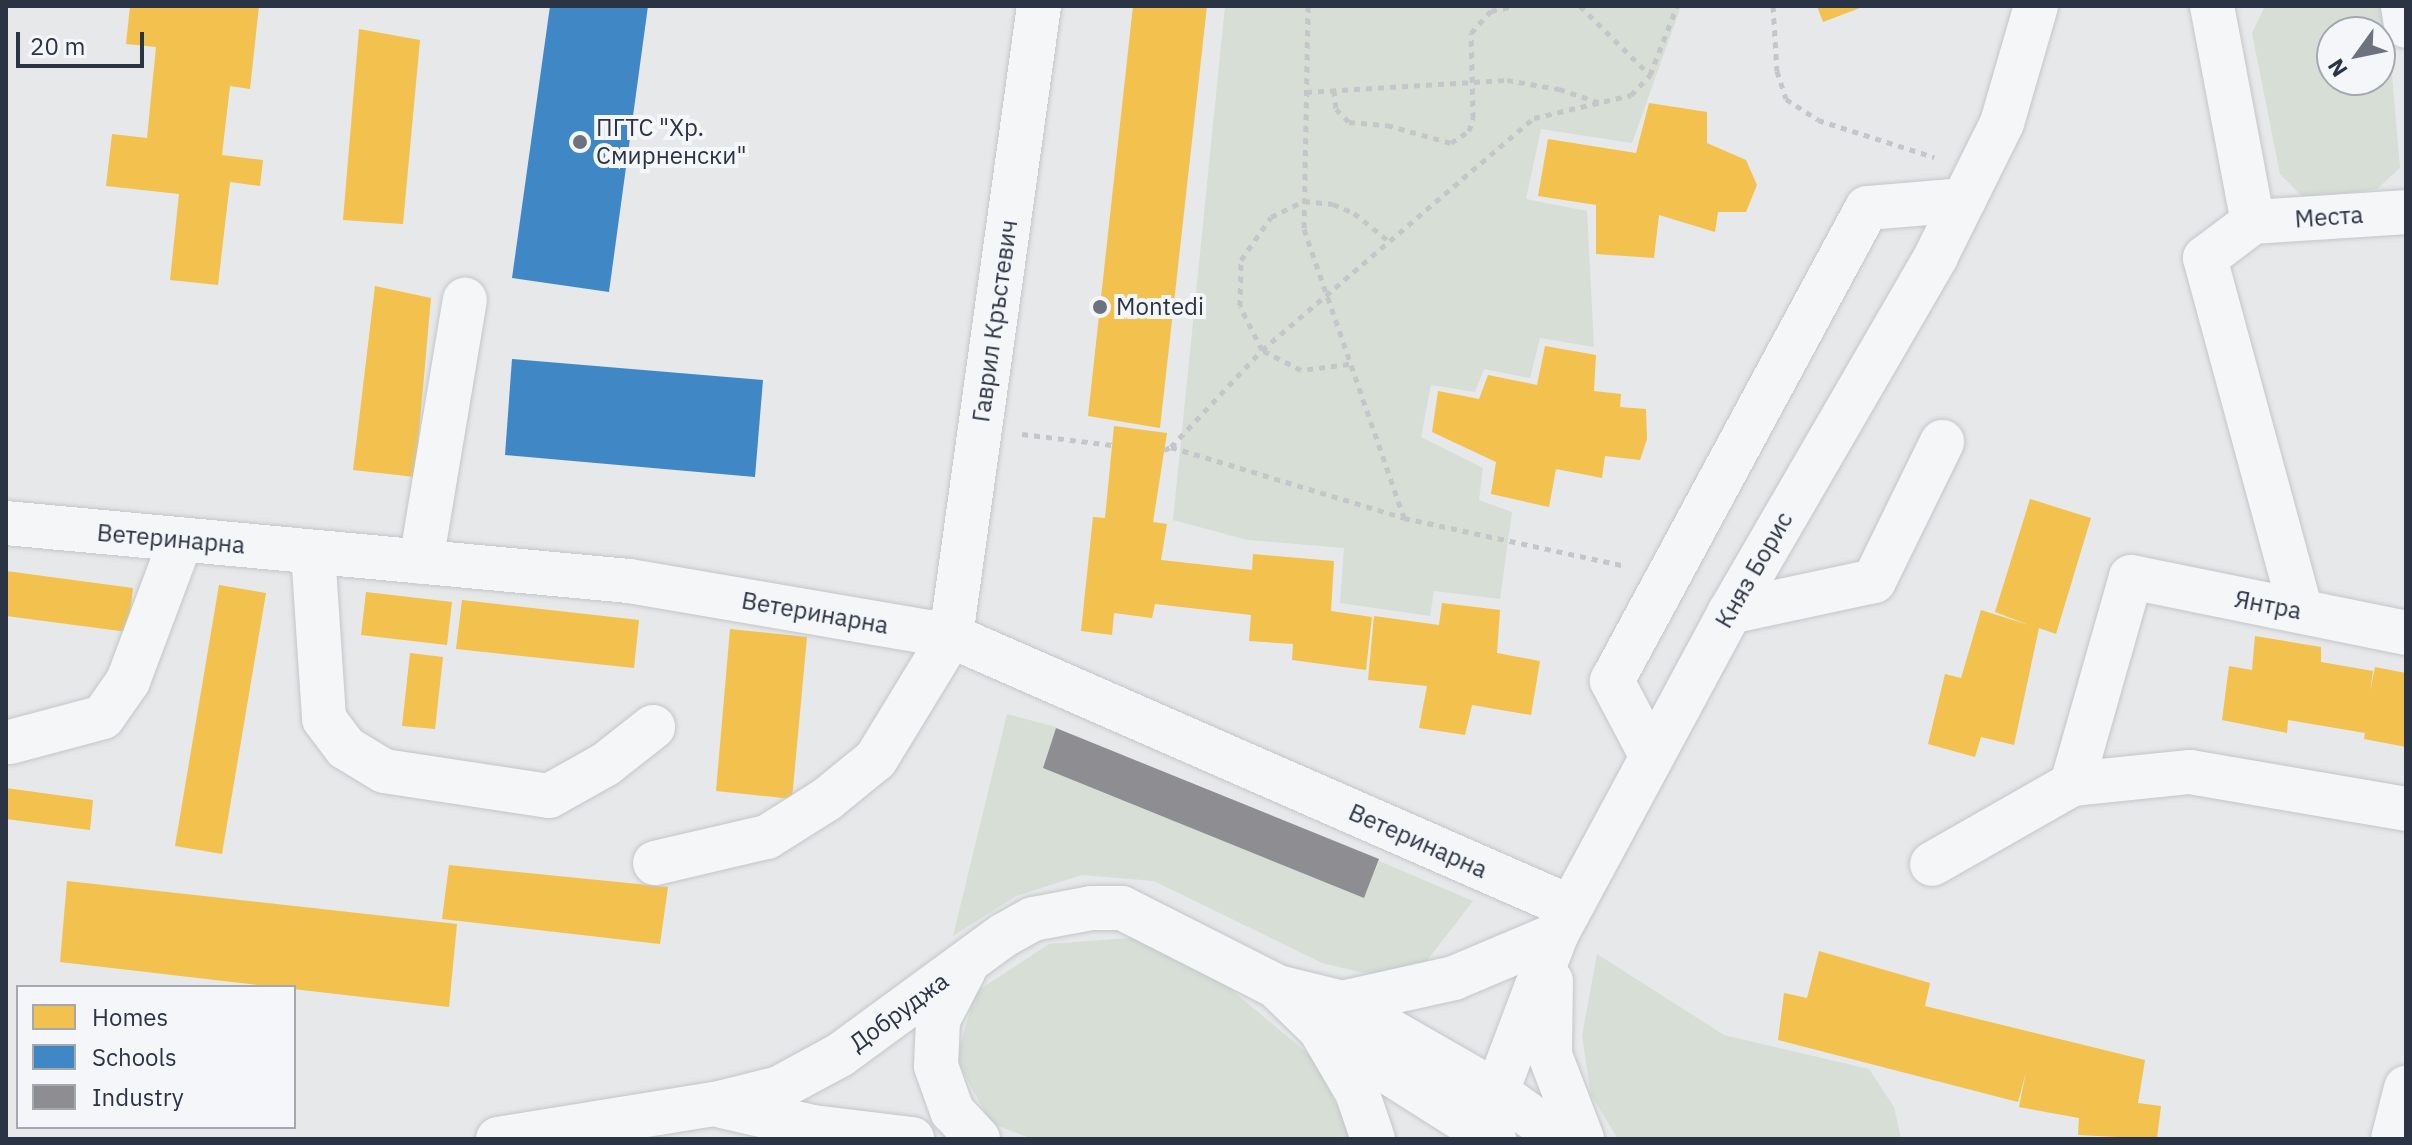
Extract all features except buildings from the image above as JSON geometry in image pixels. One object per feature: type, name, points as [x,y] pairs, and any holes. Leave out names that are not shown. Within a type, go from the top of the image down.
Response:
[{"type":"street","name":"Гаврил Кръстевич","points":[[951,636],[1039,6]]},
{"type":"street","name":"Княз Борис","points":[[1488,1125],[1563,921],[1730,612],[1971,185],[2002,123],[2036,6]]},
{"type":"street","points":[[2212,6],[2253,222],[2205,258],[2301,611]]},
{"type":"street","points":[[2403,6],[2406,26]]},
{"type":"street","points":[[1651,755],[1612,681],[1867,208],[1971,185]]},
{"type":"street","name":"Места","points":[[2253,222],[2406,212]]},
{"type":"street","points":[[421,562],[465,300]]},
{"type":"street","points":[[1730,612],[1874,581],[1942,442]]},
{"type":"street","name":"Ветеринарна","points":[[6,523],[629,581],[951,636],[1563,921]]},
{"type":"street","points":[[10,742],[103,717],[128,681],[181,540]]},
{"type":"street","points":[[313,552],[324,719],[346,748],[384,771],[549,796],[606,764],[653,727]]},
{"type":"street","name":"Янтра","points":[[2072,784],[2131,577],[2406,633]]},
{"type":"street","points":[[655,863],[767,837],[827,799],[876,759],[951,636]]},
{"type":"street","points":[[1932,864],[2072,784],[2190,772],[2406,809]]},
{"type":"street","name":"Добруджа","points":[[498,1139],[715,1104],[809,1074],[1033,919],[1062,910],[1122,908],[1331,1016]]},
{"type":"street","points":[[1331,1016],[1454,978],[1563,921]]},
{"type":"street","points":[[1563,921],[1547,1016],[1550,1055],[1582,1139]]},
{"type":"street","points":[[970,961],[938,1020],[936,1066],[952,1111],[978,1139]]},
{"type":"street","points":[[1331,1016],[1488,1125],[1562,1139]]},
{"type":"street","points":[[1331,1016],[1373,1139]]},
{"type":"street","points":[[715,1104],[812,1133],[912,1139]]},
{"type":"path","points":[[1308,6],[1304,229],[1404,518]]},
{"type":"path","points":[[1334,90],[1336,109],[1349,122],[1387,125],[1451,143],[1469,131],[1474,84],[1471,33],[1491,11],[1514,6]]},
{"type":"path","points":[[1580,6],[1650,75]]},
{"type":"path","points":[[1164,450],[1171,447],[1262,350],[1534,118],[1605,105],[1631,95],[1650,75],[1677,6]]},
{"type":"path","points":[[1773,6],[1777,71],[1786,99],[1818,120],[1971,185]]},
{"type":"path","points":[[1306,92],[1507,80],[1559,89],[1605,105]]},
{"type":"path","points":[[1349,364],[1301,370],[1262,350],[1240,306],[1241,260],[1271,217],[1304,201],[1333,204],[1354,213],[1390,242]]},
{"type":"path","points":[[980,429],[1112,445]]},
{"type":"path","points":[[1171,447],[1404,518],[1627,566]]},
{"type":"shaded area","points":[[1225,6],[1681,6],[1632,143],[1541,129],[1526,199],[1587,211],[1594,347],[1540,338],[1530,378],[1484,369],[1475,392],[1431,385],[1421,437],[1483,468],[1479,500],[1512,512],[1500,599],[1434,591],[1430,616],[1340,603],[1344,548],[1248,540],[1173,520]]},
{"type":"shaded area","points":[[2265,6],[2386,6],[2387,16],[2316,16],[2316,96],[2394,96],[2400,168],[2377,189],[2305,199],[2280,174],[2252,33]]},
{"type":"shaded area","points":[[1007,714],[1056,727],[1043,768],[1364,898],[1379,861],[1473,901],[1426,962],[1373,975],[1322,963],[1154,881],[1082,875],[1016,896],[953,936]]},
{"type":"shaded area","points":[[1143,937],[1229,988],[1312,1057],[1354,1139],[1032,1139],[991,1123],[956,1059],[976,992],[1049,944]]},
{"type":"shaded area","points":[[1597,954],[1724,1035],[1869,1069],[1894,1107],[1901,1139],[1618,1139],[1591,1095],[1582,1036]]},
{"type":"place","name":"ПГТС \"Хр. Смирненски\"","points":[[580,142]]},
{"type":"place","name":"Montedi","points":[[1100,307]]}]
